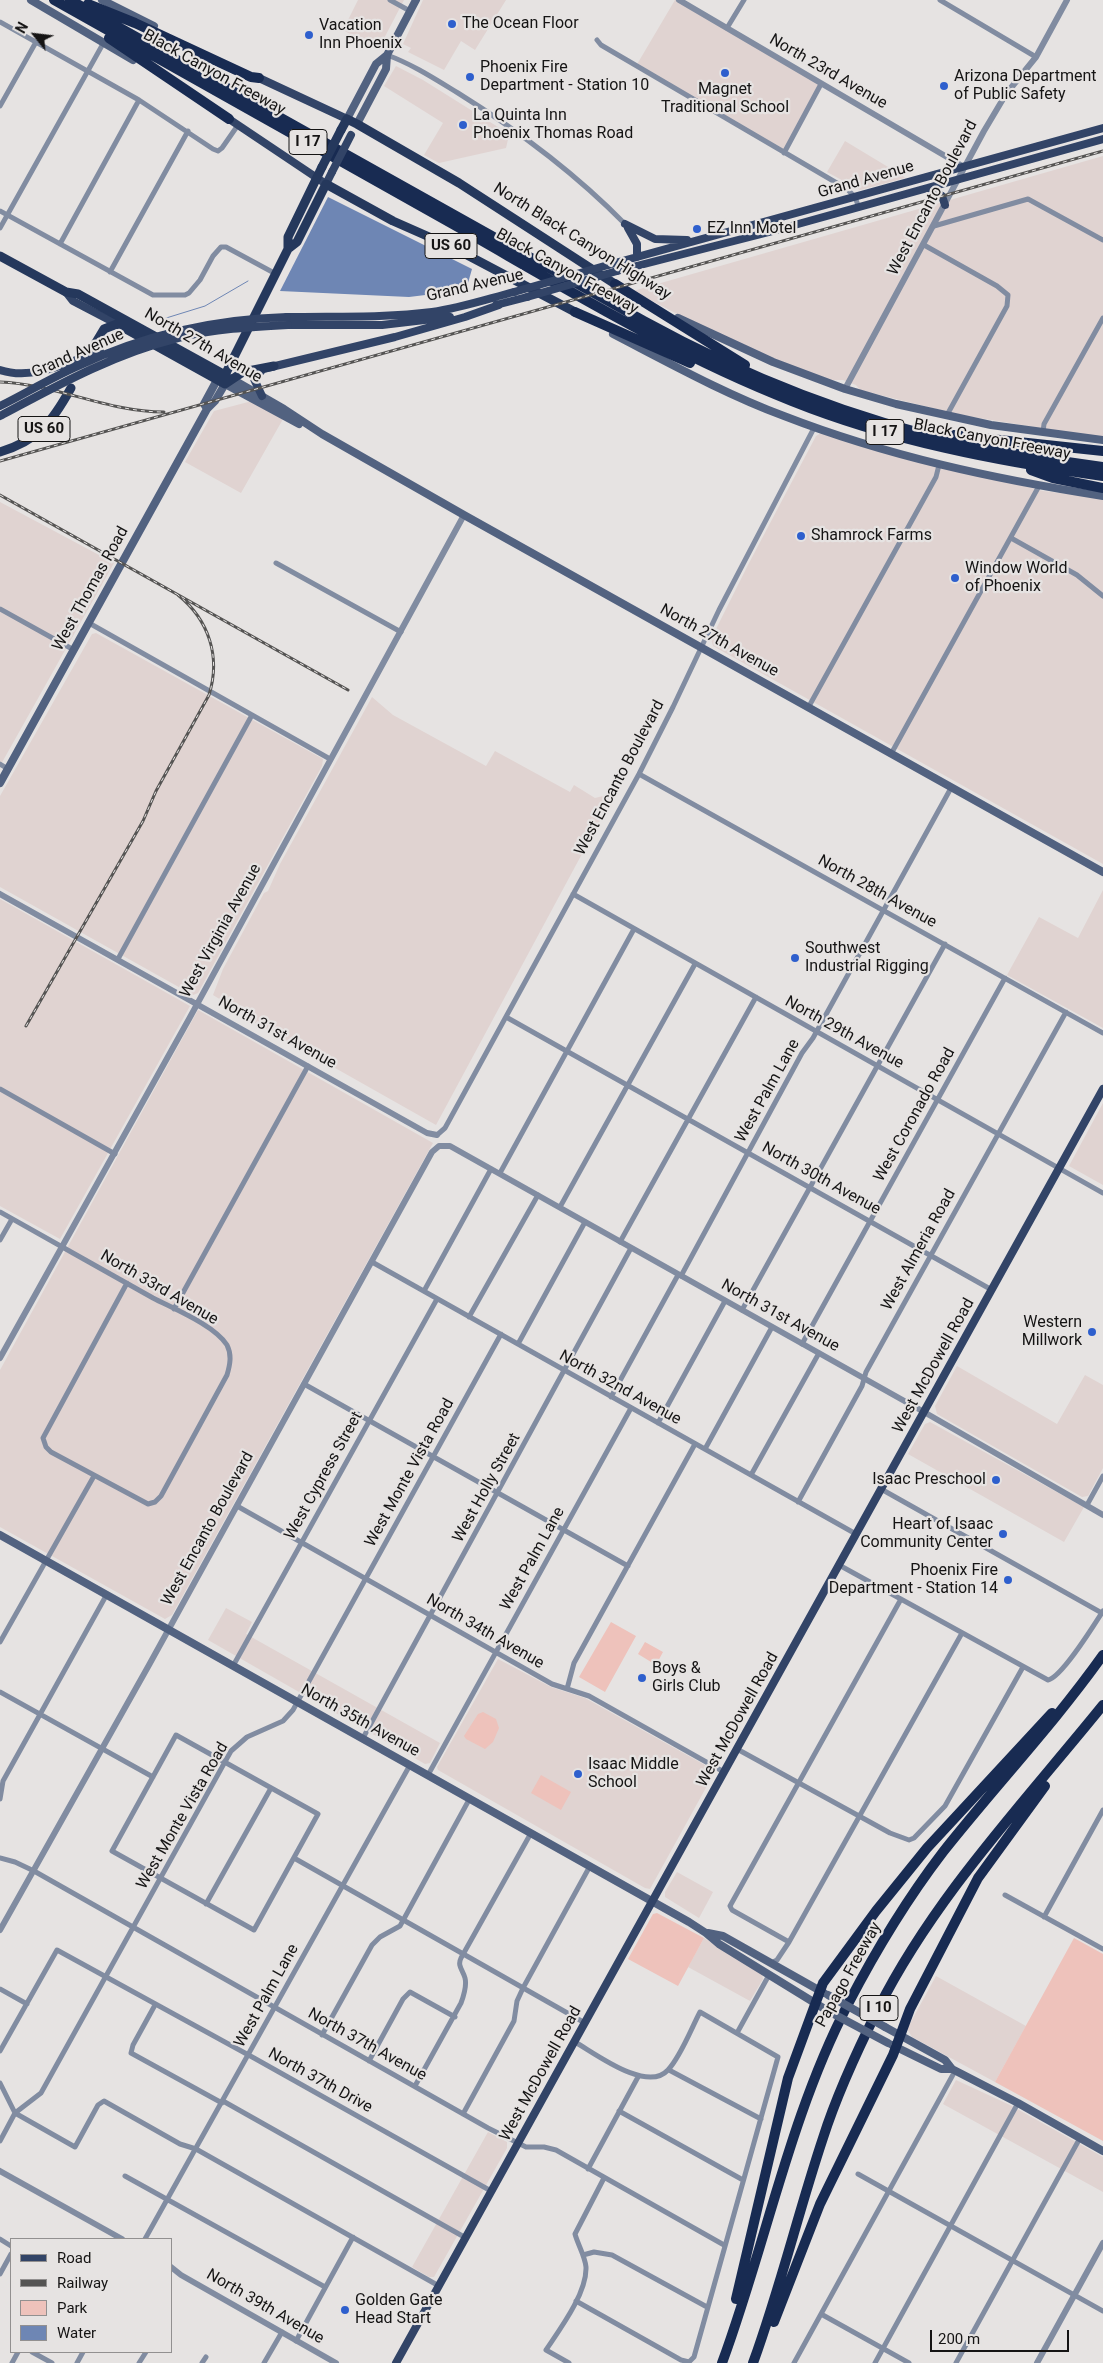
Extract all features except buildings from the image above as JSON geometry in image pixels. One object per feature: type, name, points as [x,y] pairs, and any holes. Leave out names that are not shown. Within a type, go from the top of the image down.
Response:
[{"type":"highway","name":"Black Canyon Freeway","points":[[54,0],[70,5],[545,277],[688,355],[757,387],[810,408],[933,446],[1017,463],[1103,476]]},
{"type":"highway","name":"Black Canyon Freeway","points":[[84,2],[558,268],[676,332],[746,366],[851,406],[953,435],[1018,448],[1103,461]]},
{"type":"highway","points":[[84,2],[135,22],[219,62],[259,78]]},
{"type":"highway","points":[[70,5],[90,27],[233,122]]},
{"type":"highway","points":[[70,5],[707,354],[809,397],[886,423],[964,444],[1035,458],[1103,467]]},
{"type":"highway","name":"North Black Canyon Highway","points":[[346,119],[459,184],[615,284]]},
{"type":"highway","name":"West Thomas Road","points":[[224,380],[288,249],[288,237],[346,119]]},
{"type":"highway","name":"West Thomas Road","points":[[288,249],[298,242],[326,184]]},
{"type":"highway","name":"US 60","points":[[326,184],[393,221],[452,247],[575,312]]},
{"type":"highway","name":"North 27th Avenue","points":[[0,256],[66,292],[78,294],[125,319],[224,380]]},
{"type":"highway","points":[[615,284],[746,366]]},
{"type":"highway","points":[[93,312],[100,311],[125,319]]},
{"type":"highway","points":[[575,312],[694,365],[757,387]]},
{"type":"highway","points":[[95,344],[104,329],[116,324]]},
{"type":"highway","name":"North 27th Avenue","points":[[116,324],[224,380]]},
{"type":"highway","points":[[224,380],[243,372],[274,366]]},
{"type":"highway","name":"US 60","points":[[0,452],[26,442],[44,429],[54,417],[71,388]]},
{"type":"highway","points":[[953,435],[1103,451]]},
{"type":"highway","points":[[1017,463],[1048,477],[1103,488]]},
{"type":"highway","name":"Papago Freeway","points":[[721,2363],[802,2108],[848,2004],[895,1923],[942,1854],[1103,1655]]},
{"type":"highway","points":[[721,2363],[788,2078],[824,1993],[823,1983],[871,1918],[936,1838],[1089,1674]]},
{"type":"highway","points":[[759,2363],[820,2204],[896,2033],[978,1878],[1014,1826],[1076,1747],[1103,1706]]},
{"type":"highway","name":"I 10","points":[[753,2363],[823,2137],[842,2088],[878,2009],[924,1930],[965,1872],[1103,1706]]},
{"type":"main road","points":[[31,0],[104,42],[233,122],[326,184]]},
{"type":"main road","name":"North Black Canyon Highway","points":[[102,0],[346,119]]},
{"type":"main road","name":"West Thomas Road","points":[[326,184],[386,69],[388,55],[416,0]]},
{"type":"main road","name":"West Thomas Road","points":[[346,119],[376,64],[388,55]]},
{"type":"main road","name":"Grand Avenue","points":[[0,406],[90,360],[134,343],[186,328],[252,318],[370,316],[419,313],[450,308],[514,292],[1103,128]]},
{"type":"main road","points":[[1081,134],[1084,145]]},
{"type":"main road","name":"Grand Avenue","points":[[0,416],[83,372],[147,347],[179,337],[219,330],[288,326],[403,324],[456,315],[859,208],[1103,139]]},
{"type":"main road","points":[[929,188],[942,196],[944,205]]},
{"type":"main road","points":[[625,224],[655,239],[699,240]]},
{"type":"main road","points":[[625,224],[637,244],[637,257]]},
{"type":"main road","name":"North Black Canyon Highway","points":[[615,284],[701,330],[740,348],[845,388],[896,404],[947,415],[1043,432],[1103,440]]},
{"type":"main road","name":"North 27th Avenue","points":[[66,292],[73,301],[116,324]]},
{"type":"main road","points":[[262,396],[255,384],[255,377],[260,371],[274,366],[378,342],[466,317],[499,305]]},
{"type":"main road","points":[[575,312],[713,386],[814,428],[939,465],[1039,486],[1103,496]]},
{"type":"main road","points":[[0,370],[16,374],[31,373],[157,332],[186,328]]},
{"type":"main road","name":"West Thomas Road","points":[[0,784],[207,409],[204,404],[224,380]]},
{"type":"main road","name":"North 27th Avenue","points":[[224,380],[262,396],[322,434],[464,515],[1103,872]]},
{"type":"main road","name":"North 27th Avenue","points":[[224,380],[280,415],[322,434]]},
{"type":"main road","name":"West McDowell Road","points":[[396,2363],[1103,1089]]},
{"type":"main road","name":"North 35th Avenue","points":[[0,1535],[531,1832],[706,1933],[719,1944],[818,2005],[941,2069],[954,2070]]},
{"type":"main road","name":"North 35th Avenue","points":[[706,1933],[723,1936],[945,2060],[954,2070],[1018,2103],[1103,2151]]},
{"type":"street","points":[[390,0],[410,11]]},
{"type":"street","name":"North 23rd Avenue","points":[[679,0],[964,167]]},
{"type":"street","points":[[727,28],[744,0]]},
{"type":"street","points":[[940,0],[1036,57]]},
{"type":"street","name":"West Encanto Boulevard","points":[[845,388],[924,245],[964,167],[1001,103],[1036,57],[1067,0]]},
{"type":"street","points":[[0,22],[139,100],[218,151],[233,122]]},
{"type":"street","points":[[597,40],[602,45],[847,189],[855,197],[859,208]]},
{"type":"street","points":[[0,106],[36,42]]},
{"type":"street","points":[[0,228],[104,42]]},
{"type":"street","points":[[388,55],[434,78],[500,120],[584,183],[625,224]]},
{"type":"street","points":[[784,153],[821,84]]},
{"type":"street","points":[[60,244],[139,100]]},
{"type":"street","points":[[110,272],[188,131]]},
{"type":"street","points":[[934,226],[1028,199],[1103,240]]},
{"type":"street","points":[[0,211],[153,295],[184,295],[189,293],[221,247],[226,247],[276,274]]},
{"type":"street","points":[[924,245],[997,286],[1008,296],[1008,306],[947,415]]},
{"type":"street","points":[[1043,432],[1044,424],[1103,318]]},
{"type":"street","name":"West Encanto Boulevard","points":[[437,1135],[445,1128],[639,774],[673,707],[700,647],[814,428]]},
{"type":"street","points":[[808,708],[936,477],[939,465]]},
{"type":"street","points":[[891,754],[1039,486]]},
{"type":"street","name":"West Virginia Avenue","points":[[0,1358],[115,1154],[464,515]]},
{"type":"street","points":[[1011,538],[1070,571],[1103,596]]},
{"type":"street","points":[[276,563],[400,632]]},
{"type":"street","points":[[0,609],[74,650]]},
{"type":"street","points":[[89,623],[330,759]]},
{"type":"street","points":[[118,959],[252,715]]},
{"type":"street","points":[[0,764],[8,769]]},
{"type":"street","name":"North 28th Avenue","points":[[639,774],[1103,1033]]},
{"type":"street","name":"West Palm Lane","points":[[611,1397],[951,788]]},
{"type":"street","name":"North 31st Avenue","points":[[0,894],[427,1133],[437,1135]]},
{"type":"street","name":"North 29th Avenue","points":[[573,894],[1103,1193]]},
{"type":"street","points":[[500,1173],[634,929]]},
{"type":"street","points":[[742,1310],[945,944]]},
{"type":"street","points":[[560,1207],[695,964]]},
{"type":"street","name":"West Coronado Road","points":[[802,1344],[1005,978]]},
{"type":"street","points":[[620,1242],[756,997]]},
{"type":"street","name":"West Almeria Road","points":[[798,1502],[930,1255],[1066,1012]]},
{"type":"street","name":"North 30th Avenue","points":[[506,1018],[992,1290]]},
{"type":"street","points":[[174,1309],[308,1066]]},
{"type":"street","points":[[0,1089],[115,1154]]},
{"type":"street","name":"West Encanto Boulevard","points":[[0,1930],[432,1152],[436,1147],[443,1145]]},
{"type":"street","name":"North 31st Avenue","points":[[443,1145],[453,1147],[500,1173],[1103,1514]]},
{"type":"street","points":[[424,1291],[491,1169]]},
{"type":"street","points":[[470,1317],[538,1196]]},
{"type":"street","name":"North 33rd Avenue","points":[[0,1212],[209,1329],[227,1346],[231,1361],[224,1380],[156,1502],[148,1504],[142,1502],[94,1476]]},
{"type":"street","points":[[0,1240],[12,1219]]},
{"type":"street","points":[[518,1344],[585,1222]]},
{"type":"street","name":"West Holly Street","points":[[363,1738],[499,1493],[631,1248]]},
{"type":"street","name":"North 32nd Avenue","points":[[372,1262],[856,1534]]},
{"type":"street","points":[[0,1642],[94,1476],[51,1452],[44,1444],[44,1433],[127,1283]]},
{"type":"street","name":"West Cypress Street","points":[[233,1666],[436,1299]]},
{"type":"street","points":[[658,1423],[725,1301]]},
{"type":"street","points":[[704,1449],[772,1327]]},
{"type":"street","name":"West Monte Vista Road","points":[[0,2141],[15,2113],[41,2093],[224,1762],[243,1739],[283,1720],[298,1702],[501,1334]]},
{"type":"street","points":[[751,1475],[819,1353]]},
{"type":"street","points":[[304,1384],[628,1566]]},
{"type":"street","name":"West Palm Lane","points":[[428,1775],[631,1408]]},
{"type":"street","points":[[567,1689],[570,1671],[574,1662],[695,1444]]},
{"type":"street","points":[[1087,1505],[1103,1476]]},
{"type":"street","points":[[839,1565],[1048,1680],[1054,1678],[1072,1656],[1102,1612],[881,1489]]},
{"type":"street","name":"North 34th Avenue","points":[[237,1506],[552,1684],[589,1696],[724,1772]]},
{"type":"street","points":[[0,1799],[3,1781],[107,1594]]},
{"type":"street","points":[[790,1942],[730,1908],[900,1599]]},
{"type":"street","points":[[770,1963],[777,1960],[790,1942],[962,1633]]},
{"type":"street","points":[[737,1749],[903,1840],[909,1840],[914,1838],[944,1806],[1023,1667]]},
{"type":"street","points":[[0,1692],[153,1778]]},
{"type":"street","points":[[176,1735],[224,1762],[318,1814],[254,1930],[112,1851],[176,1735]]},
{"type":"street","name":"West Palm Lane","points":[[146,2238],[410,1765]]},
{"type":"street","points":[[206,1904],[271,1788]]},
{"type":"street","points":[[322,2035],[372,1945],[380,1937],[400,1926],[470,1798]]},
{"type":"street","points":[[1044,1917],[1103,1810]]},
{"type":"street","points":[[416,2086],[455,2017],[465,1992],[465,1980],[459,1962],[531,1832]]},
{"type":"street","name":"North 37th Avenue","points":[[0,1858],[16,1862],[34,1871],[518,2144],[550,2148],[724,2245]]},
{"type":"street","points":[[294,1858],[585,2023]]},
{"type":"street","points":[[463,2114],[514,2021],[523,1988],[590,1866]]},
{"type":"street","points":[[1005,1896],[1103,1949]]},
{"type":"street","name":"North 37th Drive","points":[[27,2004],[57,1950],[491,2192]]},
{"type":"street","points":[[738,2033],[769,1975]]},
{"type":"street","points":[[0,1988],[27,2004],[0,2051]]},
{"type":"street","points":[[369,2061],[403,1999],[410,1992],[455,2017]]},
{"type":"street","points":[[155,2005],[133,2045],[131,2053],[466,2238]]},
{"type":"street","points":[[575,2042],[638,2077],[655,2078],[669,2070],[700,2012],[778,2057],[694,2357],[689,2362],[681,2360],[576,2301]]},
{"type":"street","points":[[669,2070],[761,2119]]},
{"type":"street","points":[[794,2363],[954,2070]]},
{"type":"street","points":[[588,2169],[638,2077]]},
{"type":"street","points":[[0,2083],[15,2113],[75,2147],[98,2105],[104,2101],[180,2144],[196,2149],[439,2286]]},
{"type":"street","points":[[875,2363],[1018,2103]]},
{"type":"street","points":[[619,2112],[743,2180]]},
{"type":"street","points":[[956,2363],[1080,2138]]},
{"type":"street","points":[[0,2171],[120,2238]]},
{"type":"street","points":[[858,2174],[1103,2311]]},
{"type":"street","points":[[125,2176],[168,2198],[326,2287]]},
{"type":"street","points":[[569,2363],[546,2350],[576,2301],[586,2278],[583,2255],[575,2234],[604,2178]]},
{"type":"street","points":[[98,2226],[115,2238]]},
{"type":"street","points":[[296,2341],[353,2237]]},
{"type":"street","points":[[1037,2363],[1103,2243]]},
{"type":"street","points":[[583,2255],[594,2252],[612,2255],[707,2307]]},
{"type":"street","points":[[0,2274],[10,2256]]},
{"type":"street","name":"North 39th Avenue","points":[[172,2268],[181,2275],[336,2363]]},
{"type":"street","name":"North 39th Avenue","points":[[172,2272],[181,2275]]},
{"type":"street","points":[[821,2314],[909,2363]]},
{"type":"street","points":[[264,2363],[282,2332]]},
{"type":"street","points":[[34,2353],[52,2363]]},
{"type":"street","points":[[202,2363],[206,2357]]},
{"type":"shaded area","points":[[358,0],[404,0],[378,50],[343,30]]},
{"type":"shaded area","points":[[423,0],[506,0],[475,50],[461,41],[444,70],[408,52],[411,48],[403,44]]},
{"type":"shaded area","name":"Magnet Traditional School","points":[[675,0],[679,0],[821,84],[784,153],[636,66]]},
{"type":"shaded area","points":[[396,66],[423,80],[506,132],[509,135],[506,148],[439,163],[424,155],[443,123],[384,86]]},
{"type":"shaded area","points":[[845,141],[905,178],[860,190],[827,172]]},
{"type":"shaded area","points":[[1103,156],[1103,438],[960,415],[860,390],[856,385],[843,380],[829,380],[762,354],[706,329],[633,291]]},
{"type":"shaded area","points":[[252,401],[283,419],[241,493],[185,462],[214,411]]},
{"type":"shaded area","points":[[821,433],[1043,491],[1103,498],[1103,864],[713,646],[711,639],[748,565],[816,436]]},
{"type":"shaded area","points":[[0,502],[114,563],[0,766]]},
{"type":"shaded area","points":[[96,633],[323,759],[322,766],[198,993],[193,995],[0,887],[0,796],[92,634]]},
{"type":"shaded area","points":[[372,697],[393,715],[486,766],[495,751],[570,792],[574,785],[595,798],[603,796],[611,800],[436,1125],[252,1021],[213,995],[223,969],[264,893],[268,891],[280,864]]},
{"type":"shaded area","points":[[1103,890],[1103,1028],[1007,975],[1039,917],[1078,938]]},
{"type":"shaded area","points":[[0,899],[190,1006],[60,1239],[0,1206]]},
{"type":"shaded area","points":[[198,1010],[433,1143],[172,1615],[165,1619],[0,1527],[0,1370]]},
{"type":"shaded area","points":[[1103,1103],[1103,1185],[1069,1166]]},
{"type":"shaded area","points":[[957,1366],[1057,1424],[1085,1375],[1103,1385],[1103,1468],[1088,1496],[1082,1497],[937,1414],[935,1406]]},
{"type":"shaded area","name":"Isaac Preschool","points":[[930,1422],[1084,1507],[1064,1542],[908,1454],[925,1424]]},
{"type":"shaded area","points":[[226,1608],[252,1622],[246,1634],[440,1743],[430,1763],[425,1764],[208,1640]]},
{"type":"shaded area","name":"Isaac Middle School","points":[[498,1659],[551,1687],[585,1698],[712,1769],[713,1775],[650,1889],[645,1888],[438,1770],[437,1767]]},
{"type":"shaded area","points":[[677,1872],[713,1892],[699,1918],[665,1897],[665,1892]]},
{"type":"shaded area","points":[[704,1938],[762,1974],[763,1979],[750,2001],[688,1967]]},
{"type":"shaded area","points":[[936,1976],[1026,2026],[995,2082],[912,2037],[907,2029]]},
{"type":"shaded area","points":[[956,2080],[1010,2105],[1103,2157],[1103,2192],[943,2104]]},
{"type":"shaded area","points":[[488,2132],[507,2142],[507,2148],[434,2277],[429,2277],[412,2267]]},
{"type":"green space","points":[[611,1622],[636,1636],[605,1692],[579,1677]]},
{"type":"green space","points":[[645,1642],[663,1652],[656,1665],[638,1654]]},
{"type":"green space","points":[[483,1712],[496,1719],[499,1728],[493,1742],[485,1749],[464,1736],[478,1714]]},
{"type":"green space","points":[[541,1775],[571,1792],[561,1810],[531,1793]]},
{"type":"green space","points":[[657,1913],[704,1938],[678,1986],[628,1959],[653,1914]]},
{"type":"green space","points":[[1074,1938],[1103,1954],[1103,2141],[995,2082]]},
{"type":"water","points":[[328,197],[472,269],[466,290],[409,297],[280,291]]},
{"type":"waterway","points":[[163,319],[205,306],[248,281]]},
{"type":"railway","points":[[0,461],[1103,151]]},
{"type":"railway","points":[[0,382],[41,388],[122,408],[164,412]]},
{"type":"railway","points":[[0,495],[348,690]]},
{"type":"railway","points":[[26,1026],[143,821],[156,791],[209,695],[214,667],[210,640],[198,616],[178,595]]},
{"type":"place","name":"The Ocean Floor","points":[[452,24]]},
{"type":"place","name":"Vacation Inn Phoenix","points":[[309,35]]},
{"type":"place","name":"Magnet Traditional School","points":[[725,73]]},
{"type":"place","name":"Phoenix Fire Department - Station 10","points":[[470,77]]},
{"type":"place","name":"Arizona Department of Public Safety","points":[[944,86]]},
{"type":"place","name":"La Quinta Inn Phoenix Thomas Road","points":[[463,125]]},
{"type":"place","name":"EZ Inn Motel","points":[[697,229]]},
{"type":"place","name":"Shamrock Farms","points":[[801,536]]},
{"type":"place","name":"Window World of Phoenix","points":[[955,578]]},
{"type":"place","name":"Southwest Industrial Rigging","points":[[795,958]]},
{"type":"place","name":"Western Millwork","points":[[1092,1332]]},
{"type":"place","name":"Isaac Preschool","points":[[996,1480]]},
{"type":"place","name":"Heart of Isaac Community Center","points":[[1003,1534]]},
{"type":"place","name":"Phoenix Fire Department - Station 14","points":[[1008,1580]]},
{"type":"place","name":"Boys & Girls Club","points":[[642,1678]]},
{"type":"place","name":"Isaac Middle School","points":[[578,1774]]},
{"type":"place","name":"Golden Gate Head Start","points":[[345,2310]]}]
